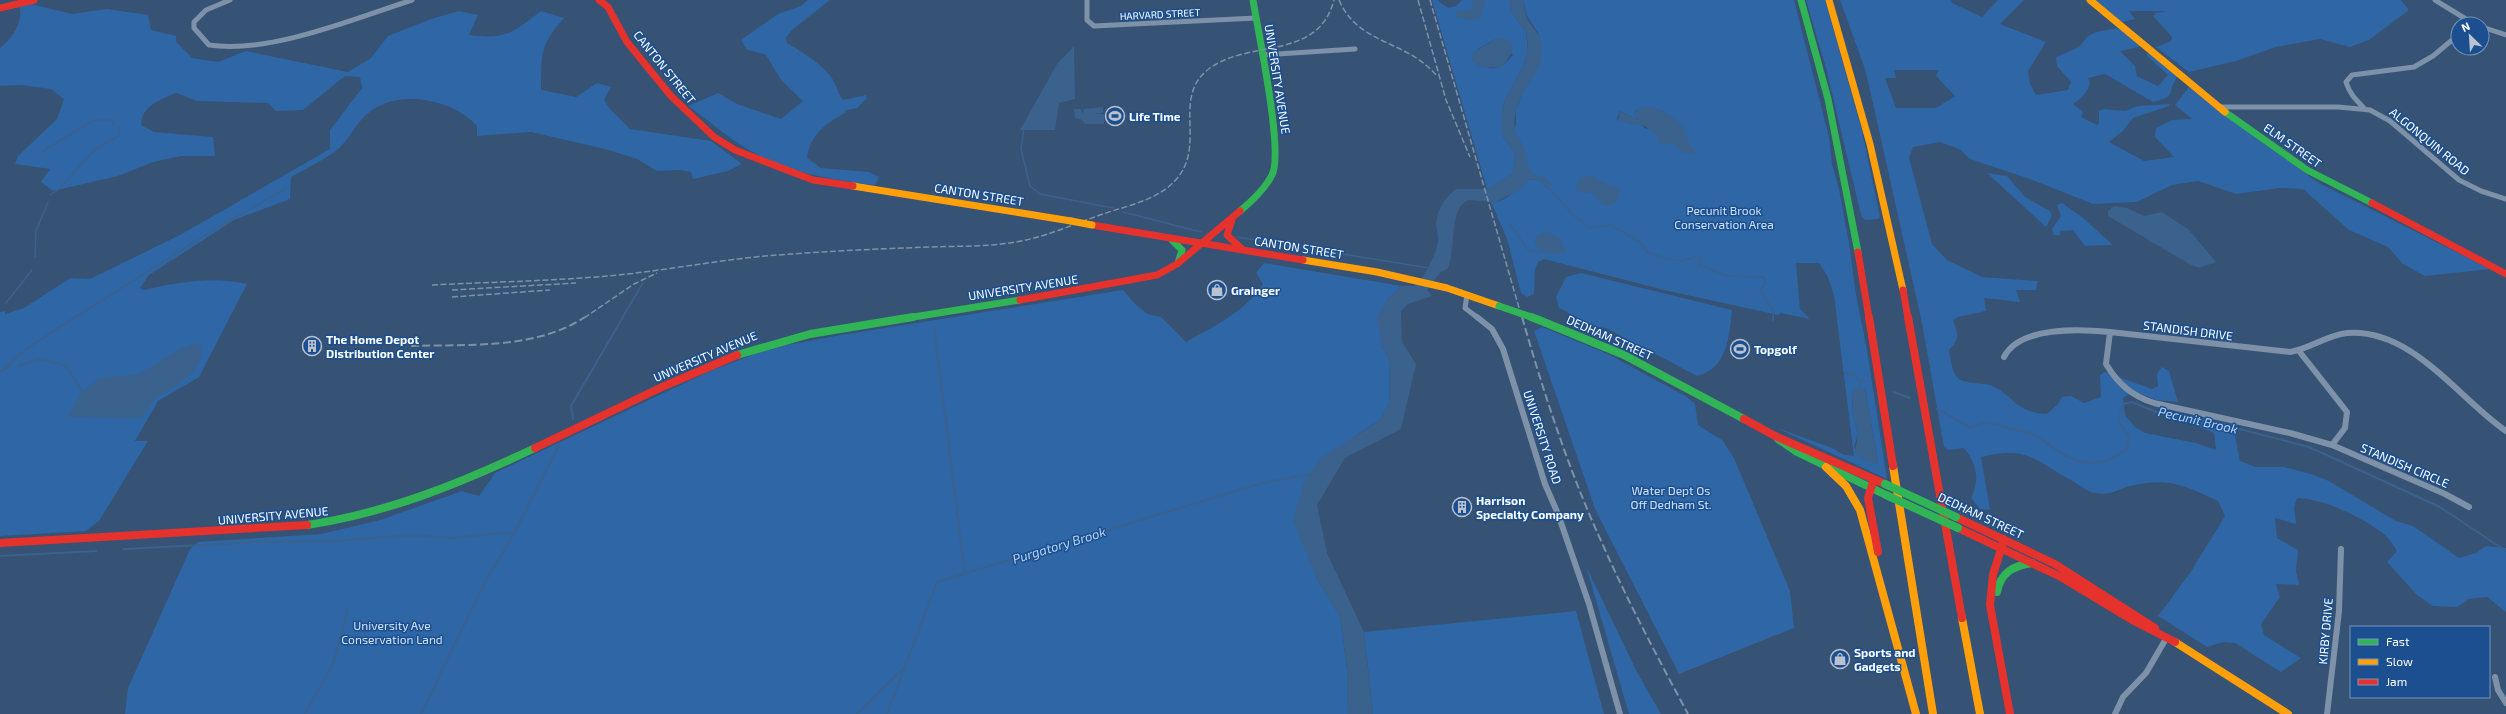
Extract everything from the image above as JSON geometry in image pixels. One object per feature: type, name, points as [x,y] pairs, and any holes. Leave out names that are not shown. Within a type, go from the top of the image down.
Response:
[{"type":"main road","points":[[0,8],[17,2],[34,0]]},
{"type":"main road","name":"CANTON STREET","points":[[599,0],[608,7],[628,42],[671,96],[714,137],[736,150],[813,180],[1072,221],[1425,283]]},
{"type":"main road","name":"UNIVERSITY AVENUE","points":[[0,544],[314,526],[364,516],[396,506],[453,484],[702,369],[765,344],[805,335],[1139,280],[1161,274],[1177,264],[1233,218],[1260,193],[1270,180],[1276,162],[1277,147],[1253,0]]},
{"type":"main road","points":[[1801,0],[1828,99],[1854,224],[1933,714]]},
{"type":"main road","points":[[1829,0],[1863,112],[1891,227],[1980,714]]},
{"type":"main road","name":"ELM STREET","points":[[2090,0],[2219,107],[2321,179],[2453,244],[2506,274]]},
{"type":"main road","points":[[1233,218],[1227,235],[1244,250]]},
{"type":"main road","points":[[1168,238],[1181,249],[1182,256],[1177,264]]},
{"type":"main road","name":"DEDHAM STREET","points":[[1425,283],[1467,294],[1588,338],[1630,357],[1775,436],[1793,450],[1826,467],[2032,563],[2167,637],[2288,714]]},
{"type":"main road","name":"DEDHAM STREET","points":[[1775,436],[1798,444],[2004,539],[2073,574],[2142,618],[2167,637]]},
{"type":"main road","points":[[1826,467],[1846,486],[1858,506],[1889,611],[1916,714]]},
{"type":"main road","points":[[1874,479],[1870,487],[1868,501],[1889,611]]},
{"type":"main road","points":[[2004,539],[1993,575],[1990,595],[1990,613],[2010,714]]},
{"type":"main road","points":[[1994,630],[1997,589],[2001,576],[2010,568],[2032,563]]},
{"type":"street","points":[[230,0],[199,14],[193,24],[196,32],[209,45],[229,48],[256,45],[302,35],[412,0]]},
{"type":"street","name":"HARVARD STREET","points":[[1087,0],[1088,22],[1099,26],[1256,18]]},
{"type":"street","points":[[2436,0],[2461,16]]},
{"type":"street","points":[[2490,30],[2506,35]]},
{"type":"street","points":[[2364,108],[2350,95],[2346,87],[2346,82],[2352,75],[2414,67],[2433,56],[2450,42]]},
{"type":"street","points":[[1262,55],[1355,49]]},
{"type":"street","name":"ALGONQUIN ROAD","points":[[2219,107],[2364,108],[2390,121],[2460,180],[2481,191],[2506,200]]},
{"type":"street","name":"UNIVERSITY ROAD","points":[[1467,294],[1465,308],[1492,329],[1504,349],[1545,484],[1558,514],[1589,604],[1620,714]]},
{"type":"street","name":"STANDISH DRIVE","points":[[2004,357],[2005,351],[2012,344],[2049,334],[2073,330],[2110,332],[2275,351],[2299,351],[2327,338],[2343,333],[2370,335],[2391,340],[2411,350],[2429,363],[2468,404],[2506,431]]},
{"type":"street","points":[[2110,332],[2106,364],[2120,386],[2134,396],[2154,403],[2290,433],[2332,445],[2347,423],[2347,412],[2299,351]]},
{"type":"street","name":"STANDISH CIRCLE","points":[[2332,445],[2445,494],[2469,507]]},
{"type":"street","name":"KIRBY DRIVE","points":[[2327,714],[2339,611],[2341,549]]},
{"type":"street","points":[[2115,714],[2123,697],[2146,673],[2167,637]]},
{"type":"street","points":[[2496,677],[2498,690],[2506,703]]},
{"type":"green space","points":[[808,0],[830,0],[792,30],[786,38],[787,43],[815,61],[828,73],[833,79],[839,95],[843,100],[866,95],[867,98],[857,108],[846,110],[845,113],[831,121],[820,131],[811,143],[807,158],[821,168],[869,172],[879,177],[875,185],[826,178],[793,170],[778,164],[747,149],[688,106],[718,93],[737,104],[781,119],[803,101],[781,80],[766,55],[746,49],[741,40],[778,14],[801,6]]},
{"type":"green space","points":[[1432,0],[1437,0],[1448,8],[1456,6],[1462,0],[1510,0],[1511,11],[1526,32],[1528,51],[1525,62],[1505,100],[1502,112],[1502,135],[1515,153],[1513,174],[1487,189]],"holes":[[[1496,39],[1513,55],[1503,65],[1495,68],[1490,68],[1473,61],[1473,55],[1478,49]]]},
{"type":"green space","name":"Pecunit Brook Conservation Area","points":[[1523,0],[1794,0],[1829,137],[1832,164],[1839,189],[1849,243],[1856,295],[1867,350],[1887,479],[1777,428],[1832,448],[1844,455],[1854,456],[1834,295],[1828,277],[1819,263],[1796,263],[1800,309],[1810,319],[1780,313],[1778,315],[1664,290],[1544,259],[1538,262],[1535,269],[1534,294],[1527,297],[1521,293],[1507,239],[1491,202],[1497,202],[1512,194],[1529,179],[1540,180],[1547,188],[1549,182],[1523,170],[1511,137],[1516,124],[1516,110],[1524,90],[1535,72],[1542,48],[1538,33],[1527,16]],"holes":[[[1637,110],[1660,110],[1674,119],[1646,129],[1640,124],[1633,124],[1617,119],[1620,111],[1638,120],[1634,112]],[[1865,389],[1878,461],[1877,463],[1860,458],[1854,447],[1858,434],[1853,415],[1852,392]]]},
{"type":"green space","points":[[1806,0],[1825,0],[1862,131],[1880,217],[1878,219],[1865,220],[1861,215],[1826,68]]},
{"type":"green space","points":[[1840,0],[1951,0],[1952,3],[1982,17],[1998,0],[2024,0],[2000,24],[2046,42],[2028,71],[2030,84],[2036,95],[2068,90],[2071,82],[2057,66],[2056,57],[2079,47],[2087,37],[2096,32],[2118,28],[2143,46],[2120,51],[2135,66],[2137,76],[2158,86],[2168,75],[2146,55],[2150,53],[2178,76],[2169,96],[2153,102],[2105,74],[2088,78],[2090,84],[2087,90],[2081,98],[2073,104],[2083,112],[2081,117],[2097,125],[2099,123],[2099,111],[2104,109],[2125,111],[2138,106],[2169,104],[2169,106],[2133,118],[2123,131],[2109,142],[2144,161],[2174,157],[2155,137],[2156,128],[2172,120],[2192,119],[2175,105],[2189,87],[2232,121],[2319,183],[2490,269],[2425,276],[2403,264],[2388,247],[2349,230],[2303,189],[2280,188],[2236,194],[2198,181],[2172,185],[2137,202],[2093,204],[2030,179],[1970,159],[1959,149],[1940,142],[1913,147],[1909,158],[1932,244],[1947,260],[1982,277],[2038,281],[2036,290],[2016,290],[2020,302],[1984,298],[1986,311],[1958,317],[1953,321],[1957,337],[1955,343],[1949,350],[1954,371],[1960,380],[1993,386],[2022,407],[2036,413],[2047,414],[2058,404],[2062,397],[2071,396],[2084,403],[2101,397],[2100,375],[2105,372],[2152,389],[2158,386],[2157,374],[2162,367],[2169,371],[2178,402],[2156,400],[2134,391],[2123,398],[2125,415],[2135,427],[2145,433],[2196,443],[2216,450],[2214,433],[2200,427],[2201,418],[2233,425],[2240,461],[2256,467],[2284,467],[2311,474],[2329,481],[2396,521],[2413,526],[2459,558],[2476,553],[2486,546],[2506,548],[2506,612],[2487,597],[2469,599],[2457,607],[2433,606],[2417,595],[2387,562],[2397,551],[2386,536],[2356,516],[2319,502],[2297,498],[2294,508],[2296,524],[2275,518],[2277,538],[2298,550],[2296,571],[2299,585],[2276,584],[2280,597],[2261,624],[2264,635],[2301,658],[2281,672],[2235,643],[2224,642],[2207,647],[2158,616],[2190,573],[2225,516],[2218,501],[2176,484],[2155,482],[2130,486],[2106,494],[2092,492],[2084,489],[2030,457],[2010,453],[1981,457],[1990,510],[1980,509],[1971,498],[1976,485],[1976,472],[1972,460],[1964,448],[1949,450],[1944,447],[1922,323],[1865,69]],"holes":[[[1894,70],[1939,70],[1936,76],[1955,96],[1936,108],[1896,108],[1885,78],[1896,78]]]},
{"type":"green space","points":[[2095,0],[2401,0],[2409,10],[2369,40],[2350,47],[2320,39],[2276,47],[2236,61],[2189,72],[2156,47],[2171,41],[2172,37],[2153,16],[2156,13],[2167,11],[2129,11],[2135,19],[2122,22]]},
{"type":"green space","points":[[27,3],[72,14],[107,9],[148,15],[151,30],[176,36],[176,42],[192,58],[218,62],[246,51],[348,72],[371,58],[388,36],[431,19],[459,11],[478,15],[469,35],[492,36],[509,33],[541,11],[564,18],[550,36],[546,44],[542,58],[541,90],[576,97],[597,83],[611,87],[604,100],[610,109],[630,129],[711,141],[742,164],[728,171],[693,179],[691,172],[680,170],[657,171],[637,159],[605,149],[531,132],[477,136],[477,126],[466,116],[438,103],[406,99],[391,101],[377,107],[361,120],[338,149],[291,177],[290,199],[234,220],[149,275],[140,288],[144,290],[182,282],[208,280],[221,280],[247,284],[199,377],[158,401],[135,441],[148,441],[99,521],[86,531],[0,536],[0,312],[5,311],[5,314],[24,308],[70,278],[90,279],[180,235],[330,149],[330,130],[362,88],[360,77],[345,76],[303,110],[276,111],[268,103],[197,101],[176,93],[158,101],[148,108],[142,118],[141,125],[154,132],[213,137],[215,156],[181,156],[153,162],[118,176],[53,191],[41,182],[50,169],[15,164],[18,156],[57,119],[64,99],[51,89],[21,85],[0,86],[0,48],[13,34],[19,23],[19,5]]},
{"type":"green space","points":[[1987,173],[2007,176],[2025,197],[2050,211],[2052,216],[2046,227]]},
{"type":"green space","points":[[2062,203],[2082,217],[2113,245],[2085,246],[2073,230],[2060,231],[2060,235],[2054,235],[2052,229],[2061,216],[2057,205]]},
{"type":"green space","name":"University Ave Conservation Land","points":[[1264,263],[1402,286],[1387,300],[1382,346],[1390,362],[1389,403],[1380,420],[1358,434],[1305,480],[1316,577],[1340,616],[1347,668],[1348,714],[125,714],[128,688],[190,549],[198,542],[321,534],[380,520],[462,491],[479,496],[495,473],[710,371],[752,355],[788,345],[841,335],[1123,290],[1136,305],[1148,314],[1161,317],[1186,342],[1229,317],[1256,294],[1263,284],[1256,273]]},
{"type":"green space","points":[[1581,273],[1732,310],[1728,340],[1721,358],[1715,366],[1707,372],[1697,376],[1606,328],[1595,327],[1559,308],[1556,297],[1566,277]]},
{"type":"green space","name":"Water Dept Os Off Dedham St.","points":[[1542,327],[1608,354],[1687,397],[1695,404],[1698,425],[1722,440],[1734,458],[1790,591],[1794,628],[1679,674],[1595,509],[1534,331]]},
{"type":"green space","points":[[1586,566],[1637,672],[1661,714],[1629,714]]},
{"type":"green space","points":[[1576,611],[1604,714],[1373,714],[1364,632]]},
{"type":"shaded area","points":[[1472,0],[1486,0],[1481,17],[1468,20],[1456,16],[1457,11],[1471,10],[1474,5]]},
{"type":"shaded area","points":[[1510,0],[1523,0],[1527,18],[1539,35],[1542,43],[1541,58],[1538,68],[1517,107],[1515,130],[1523,146],[1528,165],[1532,172],[1535,176],[1542,176],[1552,185],[1547,188],[1540,180],[1530,179],[1519,190],[1496,202],[1469,200],[1458,210],[1454,228],[1451,257],[1448,267],[1438,275],[1427,290],[1432,296],[1408,304],[1401,311],[1402,342],[1416,364],[1401,429],[1345,458],[1317,505],[1327,553],[1364,632],[1373,714],[1348,714],[1347,668],[1340,616],[1316,577],[1293,520],[1305,480],[1320,459],[1380,420],[1389,403],[1390,362],[1382,346],[1377,318],[1387,300],[1402,286],[1413,286],[1425,273],[1437,246],[1438,239],[1436,222],[1438,212],[1443,203],[1449,195],[1457,189],[1487,189],[1513,174],[1515,153],[1502,135],[1502,112],[1505,100],[1525,62],[1528,45],[1526,32],[1511,11]]},
{"type":"shaded area","points":[[1496,39],[1504,39],[1512,44],[1511,53],[1505,63],[1500,68],[1477,66],[1472,59],[1474,52]]},
{"type":"shaded area","points":[[1074,46],[1075,99],[1059,103],[1055,130],[1020,130],[1057,64]]},
{"type":"shaded area","points":[[1103,107],[1103,113],[1093,114],[1104,114],[1104,124],[1085,124],[1082,120],[1075,118],[1074,109],[1081,109],[1083,114],[1084,109]]},
{"type":"shaded area","points":[[1649,107],[1665,113],[1680,123],[1686,132],[1689,145],[1695,149],[1695,154],[1683,153],[1673,143],[1661,145],[1657,136],[1645,126],[1618,121],[1620,111],[1638,120],[1634,112],[1640,108]]},
{"type":"shaded area","points":[[1591,175],[1608,185],[1619,188],[1618,197],[1614,204],[1607,206],[1603,204],[1598,200],[1594,193],[1577,192],[1576,188],[1580,178]]},
{"type":"shaded area","points":[[2114,206],[2127,208],[2144,216],[2162,212],[2189,230],[2216,262],[2199,268],[2191,265],[2108,216],[2108,211]]},
{"type":"shaded area","points":[[1546,232],[1558,236],[1566,251],[1557,254],[1549,253],[1538,247],[1535,243],[1535,238],[1539,234]]},
{"type":"shaded area","points":[[193,344],[202,346],[201,356],[192,372],[185,379],[153,401],[140,418],[68,417],[82,392],[100,378],[138,375],[180,349]]},
{"type":"shaded area","points":[[1860,388],[1865,389],[1878,461],[1875,464],[1860,458],[1855,452],[1858,434],[1853,415],[1852,391]]},
{"type":"waterway","points":[[43,151],[94,120],[112,120],[114,125]]},
{"type":"waterway","points":[[50,195],[59,189],[94,150],[118,136],[119,127]]},
{"type":"waterway","points":[[1024,128],[1021,149],[1030,186],[1040,194],[1113,208]]},
{"type":"waterway","name":"Pecunit Brook","points":[[1547,186],[1573,215],[1590,228],[1611,225],[1641,243],[1647,252],[1668,259],[1681,261],[1695,257],[1701,258],[1699,265],[1728,276],[1763,277],[1766,283],[1760,290],[1774,312],[1773,318]]},
{"type":"waterway","points":[[74,318],[217,228],[285,189]]},
{"type":"waterway","points":[[35,257],[36,231],[48,202]]},
{"type":"waterway","points":[[1123,212],[1201,232]]},
{"type":"waterway","points":[[1509,223],[1529,251],[1542,252]]},
{"type":"waterway","points":[[1237,237],[1429,268]]},
{"type":"waterway","points":[[6,303],[32,270]]},
{"type":"waterway","points":[[622,318],[643,283]]},
{"type":"waterway","points":[[4,368],[28,348],[75,317]]},
{"type":"waterway","points":[[573,419],[571,406],[623,317]]},
{"type":"waterway","points":[[934,327],[965,573]]},
{"type":"waterway","points":[[19,366],[39,359],[65,365],[84,393]]},
{"type":"waterway","points":[[0,372],[10,366]]},
{"type":"waterway","name":"Pecunit Brook","points":[[1845,373],[1855,375],[1859,380],[1866,382]]},
{"type":"waterway","name":"Pecunit Brook","points":[[1860,388],[1862,381]]},
{"type":"waterway","name":"Pecunit Brook","points":[[1894,392],[1910,398]]},
{"type":"waterway","name":"Pecunit Brook","points":[[1937,409],[1971,428],[1980,424],[1990,423],[2028,433],[2038,437],[2074,460],[2091,463],[2109,460],[2127,449],[2129,436],[2118,421],[2123,404],[2132,402],[2161,414],[2197,418],[2309,447],[2440,507],[2506,551]]},
{"type":"waterway","points":[[515,532],[559,445]]},
{"type":"waterway","name":"Purgatory Brook","points":[[965,573],[1262,483],[1311,474]]},
{"type":"waterway","points":[[124,549],[260,542],[335,541],[413,535],[450,538],[515,532]]},
{"type":"waterway","points":[[421,714],[485,582],[515,532]]},
{"type":"waterway","points":[[0,556],[96,551]]},
{"type":"waterway","name":"Purgatory Brook","points":[[905,667],[937,582],[965,573]]},
{"type":"waterway","points":[[305,714],[333,664],[348,610]]},
{"type":"waterway","points":[[857,714],[905,667]]},
{"type":"waterway","name":"Purgatory Brook","points":[[887,714],[905,667]]},
{"type":"railway","points":[[432,285],[608,276],[735,259],[797,254],[872,249],[994,245],[1027,240],[1048,234],[1143,201],[1167,188],[1181,174],[1188,158],[1190,142],[1190,110],[1192,95],[1198,81],[1210,68],[1226,59],[1298,41],[1314,32],[1326,19],[1334,0]]},
{"type":"railway","points":[[1339,0],[1348,15],[1358,26],[1371,35],[1411,55],[1425,64],[1437,76]]},
{"type":"railway","points":[[1418,0],[1446,100],[1470,157]]},
{"type":"railway","points":[[1430,0],[1522,318]]},
{"type":"railway","points":[[584,318],[634,284],[657,273]]},
{"type":"railway","points":[[452,290],[576,283]]},
{"type":"railway","points":[[452,297],[550,290]]},
{"type":"railway","points":[[411,346],[478,345],[523,340],[566,328],[585,317]]},
{"type":"railway","points":[[1522,317],[1558,432],[1590,516],[1654,651],[1688,714]]},
{"type":"traffic: fast","points":[[1240,211],[1255,199],[1273,174],[1277,147],[1253,0]]},
{"type":"traffic: fast","points":[[1801,0],[1828,99],[1858,252]]},
{"type":"traffic: fast","points":[[2225,112],[2307,170],[2372,203]]},
{"type":"traffic: fast","points":[[1172,240],[1182,250],[1178,263]]},
{"type":"traffic: fast","points":[[737,355],[810,334],[1020,300]]},
{"type":"traffic: fast","points":[[1499,306],[1539,320]]},
{"type":"traffic: fast","points":[[1539,320],[1624,355],[1744,419]]},
{"type":"traffic: fast","points":[[1778,439],[1797,452],[1886,495]]},
{"type":"traffic: fast","points":[[307,525],[337,521],[395,506],[480,474],[535,448]]},
{"type":"traffic: fast","points":[[1885,484],[1956,517]]},
{"type":"traffic: fast","points":[[1886,495],[1958,528]]},
{"type":"traffic: fast","points":[[1997,592],[2004,574],[2013,568],[2032,563]]},
{"type":"traffic: slow","points":[[1829,0],[1870,144],[1888,217],[1903,290]]},
{"type":"traffic: slow","points":[[2090,0],[2225,112]]},
{"type":"traffic: slow","points":[[853,186],[1071,221]]},
{"type":"traffic: slow","points":[[1071,221],[1092,225]]},
{"type":"traffic: slow","points":[[1303,260],[1377,272],[1447,288],[1499,306]]},
{"type":"traffic: slow","points":[[1893,466],[1933,714]]},
{"type":"traffic: slow","points":[[1826,467],[1846,486],[1860,510],[1916,714]]},
{"type":"traffic: slow","points":[[1962,618],[1980,714]]},
{"type":"traffic: slow","points":[[2175,642],[2288,714]]},
{"type":"traffic: jam","points":[[0,8],[34,0]]},
{"type":"traffic: jam","points":[[599,0],[608,7],[627,42],[671,96],[714,137],[735,150],[813,180],[853,186]]},
{"type":"traffic: jam","points":[[2372,203],[2506,274]]},
{"type":"traffic: jam","points":[[1020,300],[1157,275],[1177,264],[1240,211]]},
{"type":"traffic: jam","points":[[1232,220],[1227,235],[1242,249]]},
{"type":"traffic: jam","points":[[1092,225],[1303,260]]},
{"type":"traffic: jam","points":[[1858,252],[1893,466]]},
{"type":"traffic: jam","points":[[1903,290],[1962,618]]},
{"type":"traffic: jam","points":[[535,448],[662,387],[737,355]]},
{"type":"traffic: jam","points":[[1744,419],[1775,436],[1885,484]]},
{"type":"traffic: jam","points":[[1874,479],[1868,498],[1878,552]]},
{"type":"traffic: jam","points":[[1956,517],[2055,564],[2155,628]]},
{"type":"traffic: jam","points":[[0,543],[163,535],[307,525]]},
{"type":"traffic: jam","points":[[1958,528],[2061,577],[2134,621],[2175,642]]},
{"type":"traffic: jam","points":[[2004,539],[1993,575],[1990,605],[2010,714]]},
{"type":"place","name":"Life Time","points":[[1115,116]]},
{"type":"place","name":"Grainger","points":[[1217,290]]},
{"type":"place","name":"The Home Depot Distribution Center","points":[[312,346]]},
{"type":"place","name":"Topgolf","points":[[1740,349]]},
{"type":"place","name":"Harrison Specialty Company","points":[[1462,507]]},
{"type":"place","name":"Sports and Gadgets","points":[[1840,659]]}]
